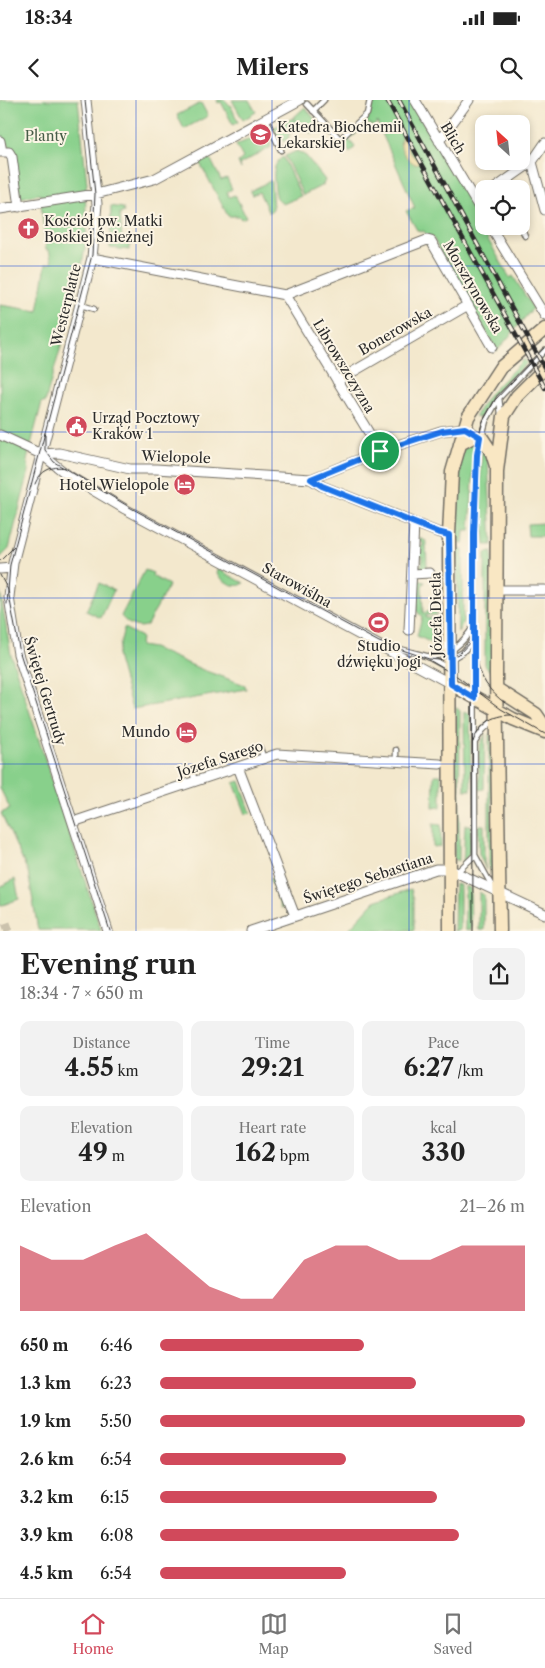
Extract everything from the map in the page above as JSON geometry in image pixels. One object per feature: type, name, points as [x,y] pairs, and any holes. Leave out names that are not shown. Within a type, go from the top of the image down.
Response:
[{"type":"street","name":"Westerplatte","points":[[41,454],[92,258],[97,218],[86,100]]},
{"type":"street","name":"Blich","points":[[415,100],[475,201]]},
{"type":"street","points":[[439,141],[469,100]]},
{"type":"street","points":[[0,209],[96,194],[154,179],[303,102]]},
{"type":"street","points":[[0,141],[1,152],[9,152],[12,157],[19,207]]},
{"type":"street","points":[[509,180],[532,162],[545,143]]},
{"type":"street","points":[[532,162],[545,210]]},
{"type":"street","points":[[496,235],[545,316]]},
{"type":"street","name":"Morsztynowska","points":[[284,296],[426,240],[431,241],[492,346]]},
{"type":"street","points":[[92,258],[284,296]]},
{"type":"street","name":"Librowszczyzna","points":[[284,296],[380,451]]},
{"type":"street","name":"Bonerowska","points":[[337,381],[468,305]]},
{"type":"street","name":"Józefa Dietla","points":[[450,930],[452,874],[449,535],[452,472],[472,408],[497,373],[542,334]]},
{"type":"street","points":[[500,930],[498,892],[497,471],[502,423],[507,409],[517,396],[545,368]]},
{"type":"street","points":[[465,428],[480,437],[492,453],[497,471]]},
{"type":"street","name":"Wielopole","points":[[41,454],[59,453],[138,470],[156,468],[311,479],[380,451],[442,431],[465,428]]},
{"type":"street","points":[[0,435],[41,454]]},
{"type":"street","points":[[460,444],[473,437],[480,437]]},
{"type":"street","name":"Świętej Gertrudy","points":[[41,454],[12,568],[9,597],[18,654],[108,930]]},
{"type":"street","name":"Starowiślna","points":[[41,454],[69,476],[118,505],[451,684],[497,714],[545,732]]},
{"type":"street","name":"Wielopole","points":[[311,479],[322,486],[449,535]]},
{"type":"street","name":"Józefa Dietla","points":[[409,630],[414,523]]},
{"type":"street","points":[[0,569],[12,568]]},
{"type":"street","points":[[412,574],[430,574]]},
{"type":"street","points":[[497,590],[545,590]]},
{"type":"street","points":[[497,689],[536,714],[545,727]]},
{"type":"street","name":"Józefa Sarego","points":[[73,822],[277,754],[440,764]]},
{"type":"street","points":[[238,767],[295,916]]},
{"type":"street","name":"Świętego Sebastiana","points":[[251,930],[436,869],[452,874]]},
{"type":"street","points":[[452,874],[498,892],[545,914]]},
{"type":"lane","points":[[313,110],[324,100]]},
{"type":"lane","points":[[303,102],[313,110],[340,140],[367,114],[370,100]]},
{"type":"lane","points":[[266,120],[281,150]]},
{"type":"lane","points":[[81,305],[94,309]]},
{"type":"lane","points":[[498,892],[475,855],[474,625],[476,467],[480,437],[488,415],[499,398],[545,350]]},
{"type":"lane","points":[[499,398],[502,423]]},
{"type":"lane","points":[[451,660],[474,625]]},
{"type":"lane","points":[[375,644],[393,646],[426,656],[435,661],[451,660],[463,652],[474,638]]},
{"type":"lane","points":[[426,656],[451,660]]},
{"type":"lane","points":[[435,661],[451,660]]},
{"type":"lane","points":[[474,746],[483,730],[497,714]]},
{"type":"lane","points":[[260,748],[264,759]]},
{"type":"lane","points":[[396,750],[396,761]]},
{"type":"lane","points":[[192,771],[195,782]]},
{"type":"lane","points":[[452,874],[475,855]]},
{"type":"green space","name":"Planty","points":[[0,100],[78,100],[87,184],[86,240],[79,281],[45,403],[42,402],[27,460],[29,471],[9,549],[0,558],[0,305],[38,311],[46,264],[52,263],[49,250],[46,250],[40,194],[20,198],[15,154],[0,134]]},
{"type":"green space","points":[[217,100],[225,100],[231,106],[238,122],[233,125],[221,102],[218,103]]},
{"type":"green space","points":[[232,100],[249,100],[256,112],[243,120]]},
{"type":"green space","points":[[374,100],[410,100],[475,210],[475,235],[485,235],[510,278],[513,276],[533,308],[497,351],[433,238],[427,236],[424,231],[420,232],[417,230],[406,211],[415,208],[377,122],[374,126],[368,123],[349,140],[355,147],[350,153],[343,144],[368,120]]},
{"type":"green space","points":[[201,103],[208,116],[184,129],[177,115]]},
{"type":"green space","points":[[305,107],[319,124],[312,134],[297,124],[293,118]]},
{"type":"green space","points":[[293,118],[294,128],[291,127],[288,139],[281,142],[273,128]]},
{"type":"green space","points":[[255,137],[258,143],[269,138],[271,147],[240,164],[241,169],[238,162],[243,158],[236,145]]},
{"type":"green space","points":[[297,151],[306,156],[325,180],[323,185],[303,195],[285,156]]},
{"type":"green space","points":[[283,157],[301,196],[283,204],[276,198],[274,170],[279,160]]},
{"type":"green space","points":[[210,158],[221,180],[227,178],[232,189],[227,192],[229,197],[235,195],[246,217],[241,219],[239,216],[228,216],[200,163]]},
{"type":"green space","points":[[270,181],[273,209],[269,213],[259,192],[252,195],[250,191]]},
{"type":"green space","points":[[111,206],[123,208],[124,212],[120,214],[122,240],[133,240],[129,250],[110,248]]},
{"type":"green space","points":[[524,359],[527,363],[499,392],[483,418],[475,416],[490,393]]},
{"type":"green space","points":[[475,442],[470,531],[464,531],[463,543],[457,543],[457,475],[462,449]]},
{"type":"green space","points":[[482,447],[488,458],[492,545],[485,545],[484,532],[478,531]]},
{"type":"green space","points":[[545,523],[545,536],[528,536],[527,524]]},
{"type":"green space","points":[[419,538],[426,541],[427,566],[423,570],[417,567],[422,565],[422,556],[418,555],[418,547],[422,547],[423,543],[419,541]]},
{"type":"green space","points":[[463,550],[463,621],[458,633],[457,551]]},
{"type":"green space","points":[[492,552],[492,673],[485,666],[485,553]]},
{"type":"green space","points":[[218,569],[244,583],[236,586],[228,583],[217,573]]},
{"type":"green space","points":[[145,570],[153,573],[152,576],[169,585],[147,625],[140,627],[129,624],[121,616]]},
{"type":"green space","points":[[419,580],[425,582],[422,586],[423,613],[436,610],[436,615],[426,615],[426,618],[438,618],[439,611],[439,637],[432,643],[417,636],[422,617],[416,610],[417,584]]},
{"type":"green space","points":[[99,583],[114,590],[101,618],[86,611]]},
{"type":"green space","points":[[0,591],[11,655],[101,930],[38,930],[28,872],[1,813],[10,809],[0,788]]},
{"type":"green space","points":[[124,628],[141,637],[140,646],[153,648],[203,670],[245,685],[246,689],[132,709],[117,656]]},
{"type":"green space","points":[[456,707],[460,711],[459,861],[454,859]]},
{"type":"green space","points":[[464,712],[470,714],[471,790],[465,790]]},
{"type":"green space","points":[[485,734],[484,789],[479,790],[479,748]]},
{"type":"green space","points":[[489,734],[491,735],[493,876],[489,866]]},
{"type":"green space","points":[[434,775],[441,775],[441,807],[433,808]]},
{"type":"green space","points":[[240,781],[251,813],[246,814],[234,783]]},
{"type":"green space","points":[[433,824],[441,825],[441,846],[433,847]]},
{"type":"green space","points":[[465,825],[471,825],[471,840],[470,850],[463,863]]},
{"type":"green space","points":[[478,825],[484,825],[484,862],[486,870],[479,854]]},
{"type":"green space","points":[[275,877],[287,907],[281,908],[270,879]]},
{"type":"green space","points":[[15,879],[19,899],[0,906],[0,887]]},
{"type":"green space","points":[[455,884],[460,885],[460,930],[454,931]]},
{"type":"green space","points":[[465,886],[470,888],[471,930],[465,930]]},
{"type":"green space","points":[[411,889],[414,900],[414,930],[348,930],[375,901]]},
{"type":"green space","points":[[479,892],[484,895],[484,930],[479,930]]},
{"type":"sand","points":[[403,134],[410,153],[420,162],[415,164],[403,151],[401,138]]},
{"type":"tunnel","points":[[6,923],[9,931]]},
{"type":"tram line","points":[[7,604],[10,565],[92,255],[95,194],[85,100]]},
{"type":"tram line","points":[[473,931],[472,541],[475,450],[482,423],[495,400],[545,347]]},
{"type":"tram line","points":[[45,433],[45,450],[54,462],[131,508],[379,642],[429,659],[439,660],[459,654],[472,640]]},
{"type":"tram line","points":[[35,484],[43,472],[56,467],[65,468]]},
{"type":"tram line","points":[[0,561],[14,547]]},
{"type":"tram line","points":[[0,575],[8,590],[20,653],[110,931]]},
{"type":"tram line","points":[[477,658],[480,672],[486,684],[505,703]]},
{"type":"tram line","points":[[429,660],[458,677],[501,709],[545,734]]},
{"type":"tram line","points":[[473,742],[479,730],[488,722],[504,715],[511,715]]},
{"type":"railway","points":[[387,100],[545,388]]},
{"type":"railway","points":[[399,100],[545,369]]},
{"type":"place","name":"Katedra Biochemii Lekarskiej","points":[[261,135]]},
{"type":"place","name":"Kościół pw. Matki Boskiej Śnieżnej","points":[[28,229]]},
{"type":"place","name":"Urząd Pocztowy Kraków 1","points":[[76,426]]},
{"type":"place","name":"Hotel Wielopole","points":[[185,485]]},
{"type":"place","name":"Studio dźwięku jogi","points":[[379,623]]},
{"type":"place","name":"Mundo","points":[[186,732]]},
{"type":"route","points":[[465,428],[477,433],[480,437],[477,455],[474,534],[474,698],[451,684],[449,535],[437,532],[322,486],[311,479],[319,474],[380,451],[453,429],[465,428]]}]
